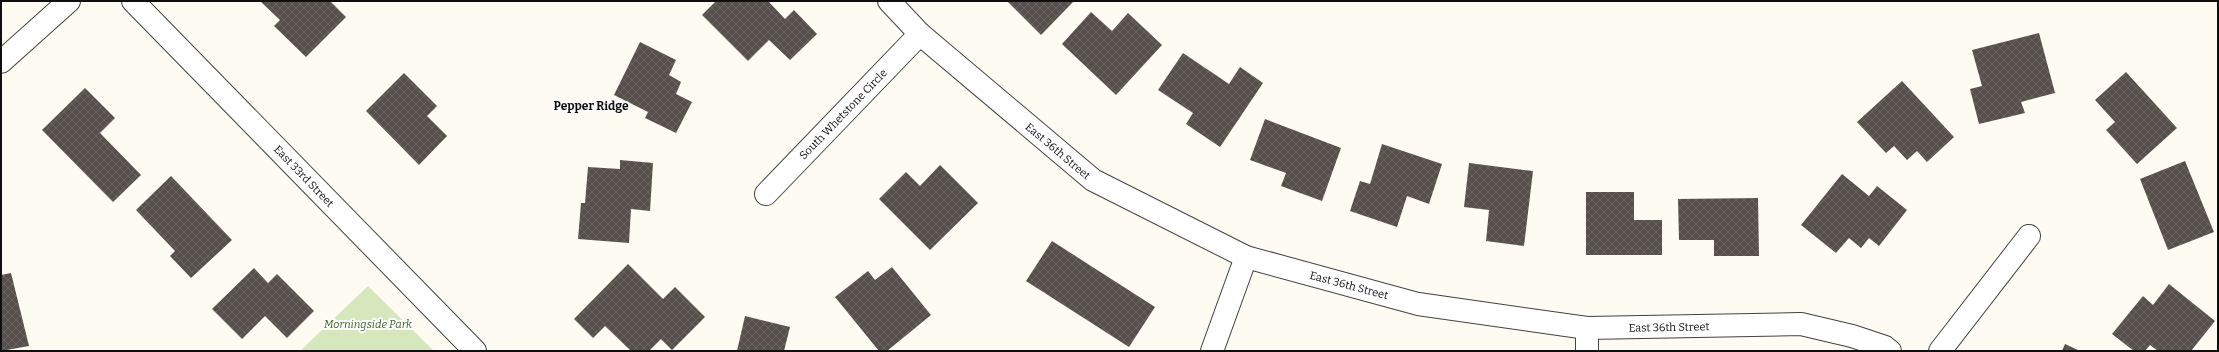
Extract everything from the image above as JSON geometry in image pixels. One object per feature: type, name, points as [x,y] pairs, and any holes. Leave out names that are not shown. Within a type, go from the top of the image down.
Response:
[{"type":"street","points":[[1,62],[69,1]]},
{"type":"street","name":"East 33rd Street","points":[[133,1],[474,351]]},
{"type":"street","name":"East 36th Street","points":[[889,1],[920,34],[1093,180],[1246,257],[1418,304],[1588,328],[1801,324],[1852,336],[1890,351]]},
{"type":"street","name":"South Whetstone Circle","points":[[766,194],[920,34]]},
{"type":"street","points":[[1940,351],[2029,236]]},
{"type":"street","points":[[1212,351],[1246,257]]},
{"type":"street","points":[[1587,351],[1588,328]]},
{"type":"green space","name":"Morningside Park","points":[[368,286],[434,351],[300,351]]},
{"type":"building","points":[[260,1],[330,1],[346,17],[306,57],[274,26],[280,20]]},
{"type":"building","points":[[716,1],[768,1],[785,19],[794,10],[817,34],[790,60],[769,40],[748,61],[702,15]]},
{"type":"building","points":[[1007,1],[1072,1],[1073,2],[1041,35]]},
{"type":"building","points":[[1091,12],[1112,31],[1128,13],[1162,45],[1116,95],[1062,44]]},
{"type":"building","points":[[2039,33],[2055,93],[2021,102],[2025,113],[1979,124],[1970,89],[1982,86],[1972,50]]},
{"type":"building","points":[[640,42],[676,60],[669,75],[681,82],[676,94],[692,102],[676,133],[645,118],[648,112],[614,95]]},
{"type":"building","points":[[1183,53],[1229,84],[1240,67],[1263,83],[1220,147],[1186,124],[1193,113],[1158,90]]},
{"type":"building","points":[[2126,72],[2177,128],[2137,164],[2106,130],[2115,122],[2095,100]]},
{"type":"building","points":[[404,73],[437,106],[427,116],[447,136],[419,165],[366,111]]},
{"type":"building","points":[[1902,81],[1954,137],[1927,162],[1917,151],[1907,160],[1894,146],[1886,153],[1857,122]]},
{"type":"building","points":[[85,88],[115,118],[100,133],[141,175],[113,202],[42,130]]},
{"type":"building","points":[[1265,119],[1341,148],[1322,201],[1281,186],[1286,173],[1250,160]]},
{"type":"building","points":[[1382,144],[1442,164],[1429,204],[1407,196],[1397,227],[1350,211],[1360,181],[1370,184]]},
{"type":"building","points":[[620,160],[653,163],[650,211],[631,209],[629,243],[578,239],[581,203],[585,203],[588,167],[620,169]]},
{"type":"building","points":[[2185,161],[2214,232],[2168,250],[2140,179]]},
{"type":"building","points":[[1469,163],[1533,171],[1524,246],[1486,241],[1489,210],[1464,207]]},
{"type":"building","points":[[940,165],[978,203],[930,250],[879,199],[906,172],[920,186]]},
{"type":"building","points":[[1842,174],[1869,196],[1877,186],[1907,210],[1879,246],[1869,238],[1861,248],[1849,238],[1836,253],[1801,225]]},
{"type":"building","points":[[171,176],[232,240],[191,278],[170,256],[175,251],[136,210]]},
{"type":"building","points":[[1586,192],[1634,192],[1634,220],[1662,220],[1662,255],[1586,255]]},
{"type":"building","points":[[1758,198],[1759,256],[1714,256],[1714,240],[1679,240],[1678,199]]},
{"type":"building","points":[[1052,241],[1155,307],[1129,347],[1026,281]]},
{"type":"building","points":[[628,264],[663,299],[675,287],[705,317],[672,350],[661,339],[649,351],[631,351],[605,326],[593,338],[574,319]]},
{"type":"building","points":[[892,267],[931,315],[887,351],[879,351],[835,297],[868,271],[875,280]]},
{"type":"building","points":[[254,268],[268,283],[277,274],[314,311],[287,338],[265,316],[242,339],[212,309]]},
{"type":"building","points":[[11,273],[29,346],[1,351],[1,275]]},
{"type":"building","points":[[2169,284],[2215,321],[2191,351],[2158,351],[2150,345],[2145,351],[2134,351],[2112,334],[2143,296],[2153,305]]},
{"type":"building","points":[[745,316],[790,327],[784,351],[737,351]]},
{"type":"building","points":[[2065,344],[2080,351],[2062,351]]},
{"type":"district","name":"Pepper Ridge","points":[[591,106]]}]
